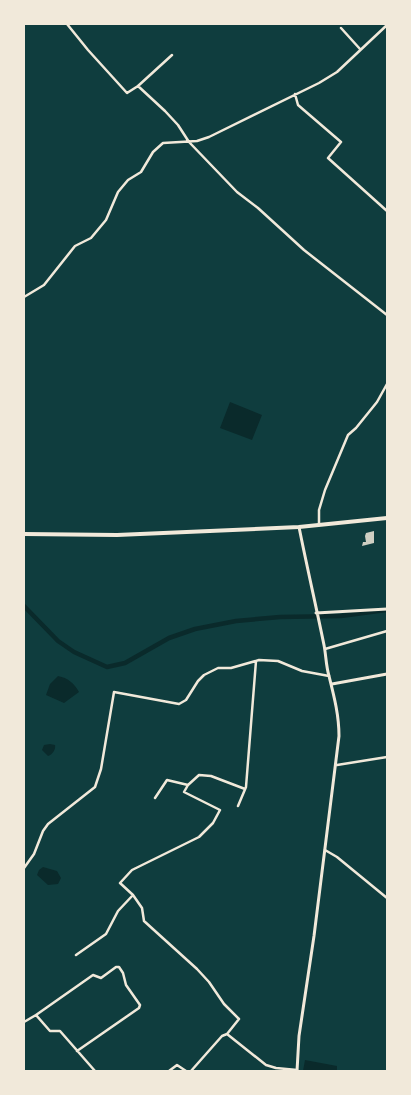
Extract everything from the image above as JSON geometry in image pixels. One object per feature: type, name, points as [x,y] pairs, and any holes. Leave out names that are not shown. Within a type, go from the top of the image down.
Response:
[{"type":"main road","points":[[24,534],[116,536],[299,527],[387,518]]},
{"type":"street","points":[[67,24],[127,93],[138,86],[172,55]]},
{"type":"street","points":[[24,297],[44,285],[75,246],[91,238],[106,220],[118,192],[128,180],[140,172],[154,152],[163,144],[188,142],[227,130],[319,83],[337,72],[387,25]]},
{"type":"street","points":[[341,28],[360,49]]},
{"type":"street","points":[[138,86],[178,125],[188,142],[245,199],[258,208],[304,250],[387,315]]},
{"type":"street","points":[[295,94],[298,105],[341,142],[328,158],[387,211]]},
{"type":"street","points":[[319,525],[319,510],[325,490],[348,435],[377,402],[387,384]]},
{"type":"street","points":[[227,1034],[266,1065],[297,1071],[299,1036],[337,765],[339,720],[299,527]]},
{"type":"street","points":[[316,613],[387,609]]},
{"type":"street","points":[[325,649],[387,631]]},
{"type":"street","points":[[24,868],[34,854],[48,824],[95,787],[101,769],[114,692],[179,704],[186,700],[204,675],[218,668],[231,668],[256,661],[278,660],[302,671],[329,676]]},
{"type":"street","points":[[238,806],[245,789],[253,717],[256,661]]},
{"type":"street","points":[[332,684],[387,674]]},
{"type":"street","points":[[337,765],[387,757]]},
{"type":"street","points":[[191,1071],[239,1019],[224,1004],[209,982],[197,969],[144,921],[142,908],[134,895],[120,883],[132,870],[199,837],[213,823],[220,810],[184,792],[188,785],[199,775],[211,776],[245,789]]},
{"type":"street","points":[[155,798],[167,780],[188,785]]},
{"type":"street","points":[[324,849],[387,898]]},
{"type":"street","points":[[76,955],[106,934],[118,911],[134,895]]},
{"type":"street","points":[[24,1022],[93,975],[101,978],[116,967],[119,967],[123,972],[126,985],[140,1005],[139,1008],[77,1051]]},
{"type":"street","points":[[36,1015],[50,1031],[60,1030],[95,1071]]},
{"type":"street","points":[[169,1071],[177,1065],[186,1071]]},
{"type":"water","points":[[230,402],[262,415],[252,440],[220,428]]},
{"type":"water","points":[[58,676],[70,681],[79,692],[64,703],[46,695],[50,684]]},
{"type":"water","points":[[44,745],[55,745],[55,749],[48,756],[42,750]]},
{"type":"water","points":[[43,867],[57,871],[61,878],[58,884],[48,885],[37,875]]},
{"type":"water","points":[[305,1060],[337,1066],[337,1071],[303,1071]]},
{"type":"building","points":[[374,531],[374,543],[362,546],[363,542],[366,542],[366,533]]},
{"type":"waterway","points":[[24,606],[58,641],[74,652],[107,667],[125,663],[169,638],[195,629],[236,621],[280,617],[341,616],[386,610]]}]
